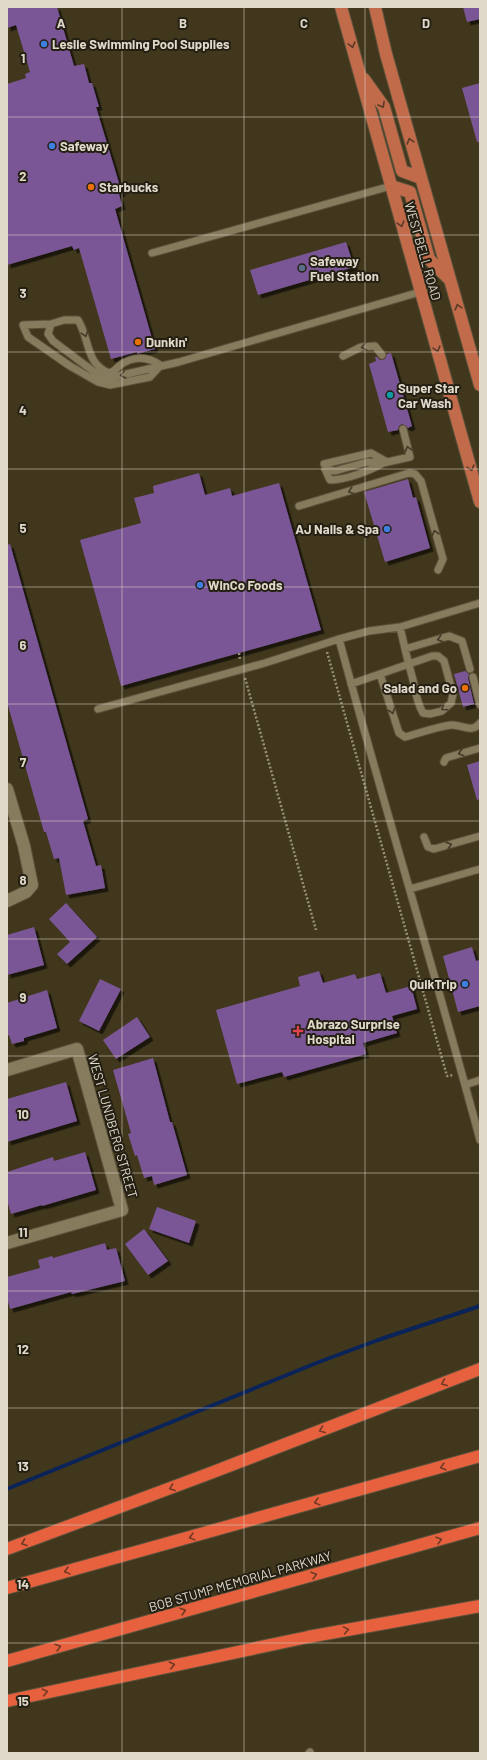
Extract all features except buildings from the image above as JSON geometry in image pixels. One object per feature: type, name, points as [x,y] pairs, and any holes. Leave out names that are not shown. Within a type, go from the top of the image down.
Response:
[{"type":"highway","points":[[7,1549],[208,1474],[480,1369]]},
{"type":"highway","points":[[7,1588],[480,1456]]},
{"type":"highway","name":"BOB STUMP MEMORIAL PARKWAY","points":[[7,1661],[480,1528]]},
{"type":"highway","points":[[7,1701],[308,1637],[480,1606]]},
{"type":"main road","name":"WEST BELL ROAD","points":[[341,7],[480,502]]},
{"type":"main road","name":"WEST BELL ROAD","points":[[374,7],[480,385]]},
{"type":"main road","points":[[359,73],[384,107],[402,171],[421,178]]},
{"type":"main road","points":[[391,186],[410,192],[429,259],[450,280]]},
{"type":"street","points":[[7,789],[24,846],[32,885],[26,892],[7,901]]},
{"type":"street","name":"WEST LUNDBERG STREET","points":[[7,1070],[77,1049],[122,1210],[7,1243]]},
{"type":"lane","points":[[152,253],[391,186]]},
{"type":"lane","points":[[51,324],[48,334],[53,341],[102,377],[109,378],[160,365],[179,362],[420,292]]},
{"type":"lane","points":[[64,320],[78,320],[84,329],[92,359],[101,370],[109,373],[114,372],[120,366],[132,359],[143,358],[154,361],[160,365],[150,377],[110,385],[98,382],[70,366],[28,337],[23,325],[51,324],[64,320]]},
{"type":"lane","points":[[343,356],[361,347],[375,346],[382,355]]},
{"type":"lane","points":[[325,466],[336,471],[367,462],[387,462],[410,457],[403,429]]},
{"type":"lane","points":[[299,506],[409,473],[415,474],[421,481],[442,559],[438,570]]},
{"type":"lane","points":[[98,709],[339,639],[369,631],[400,627],[480,603]]},
{"type":"lane","points":[[351,684],[409,665],[432,656],[438,656],[444,661],[453,694],[451,703],[442,712],[430,714],[423,713],[419,706],[409,665],[405,649],[400,627]]},
{"type":"lane","points":[[405,649],[449,636],[462,641],[470,669]]},
{"type":"lane","points":[[339,639],[480,1140]]},
{"type":"lane","points":[[380,674],[399,732],[406,737],[453,725],[468,729],[478,726],[480,723]]},
{"type":"lane","points":[[473,677],[480,705]]},
{"type":"lane","points":[[444,762],[446,758],[480,748]]},
{"type":"lane","points":[[424,837],[428,847],[434,849],[480,836]]},
{"type":"lane","points":[[410,889],[480,869]]},
{"type":"lane","points":[[465,1085],[480,1080]]},
{"type":"path","points":[[324,644],[447,1076],[462,1072]]},
{"type":"path","points":[[238,653],[316,930]]},
{"type":"waterway","points":[[7,1489],[319,1362],[378,1340],[480,1306]]},
{"type":"place","name":"Leslie Swimming Pool Supplies","points":[[44,44]]},
{"type":"place","name":"Safeway","points":[[52,146]]},
{"type":"place","name":"Starbucks","points":[[91,187]]},
{"type":"place","name":"Safeway Fuel Station","points":[[302,268]]},
{"type":"place","name":"Dunkin'","points":[[138,342]]},
{"type":"place","name":"Super Star Car Wash","points":[[390,395]]},
{"type":"place","name":"AJ Nails & Spa","points":[[387,529]]},
{"type":"place","name":"WinCo Foods","points":[[200,585]]},
{"type":"place","name":"Salad and Go","points":[[465,688]]},
{"type":"place","name":"QuikTrip","points":[[465,984]]},
{"type":"place","name":"Abrazo Surprise Hospital","points":[[298,1031]]}]
